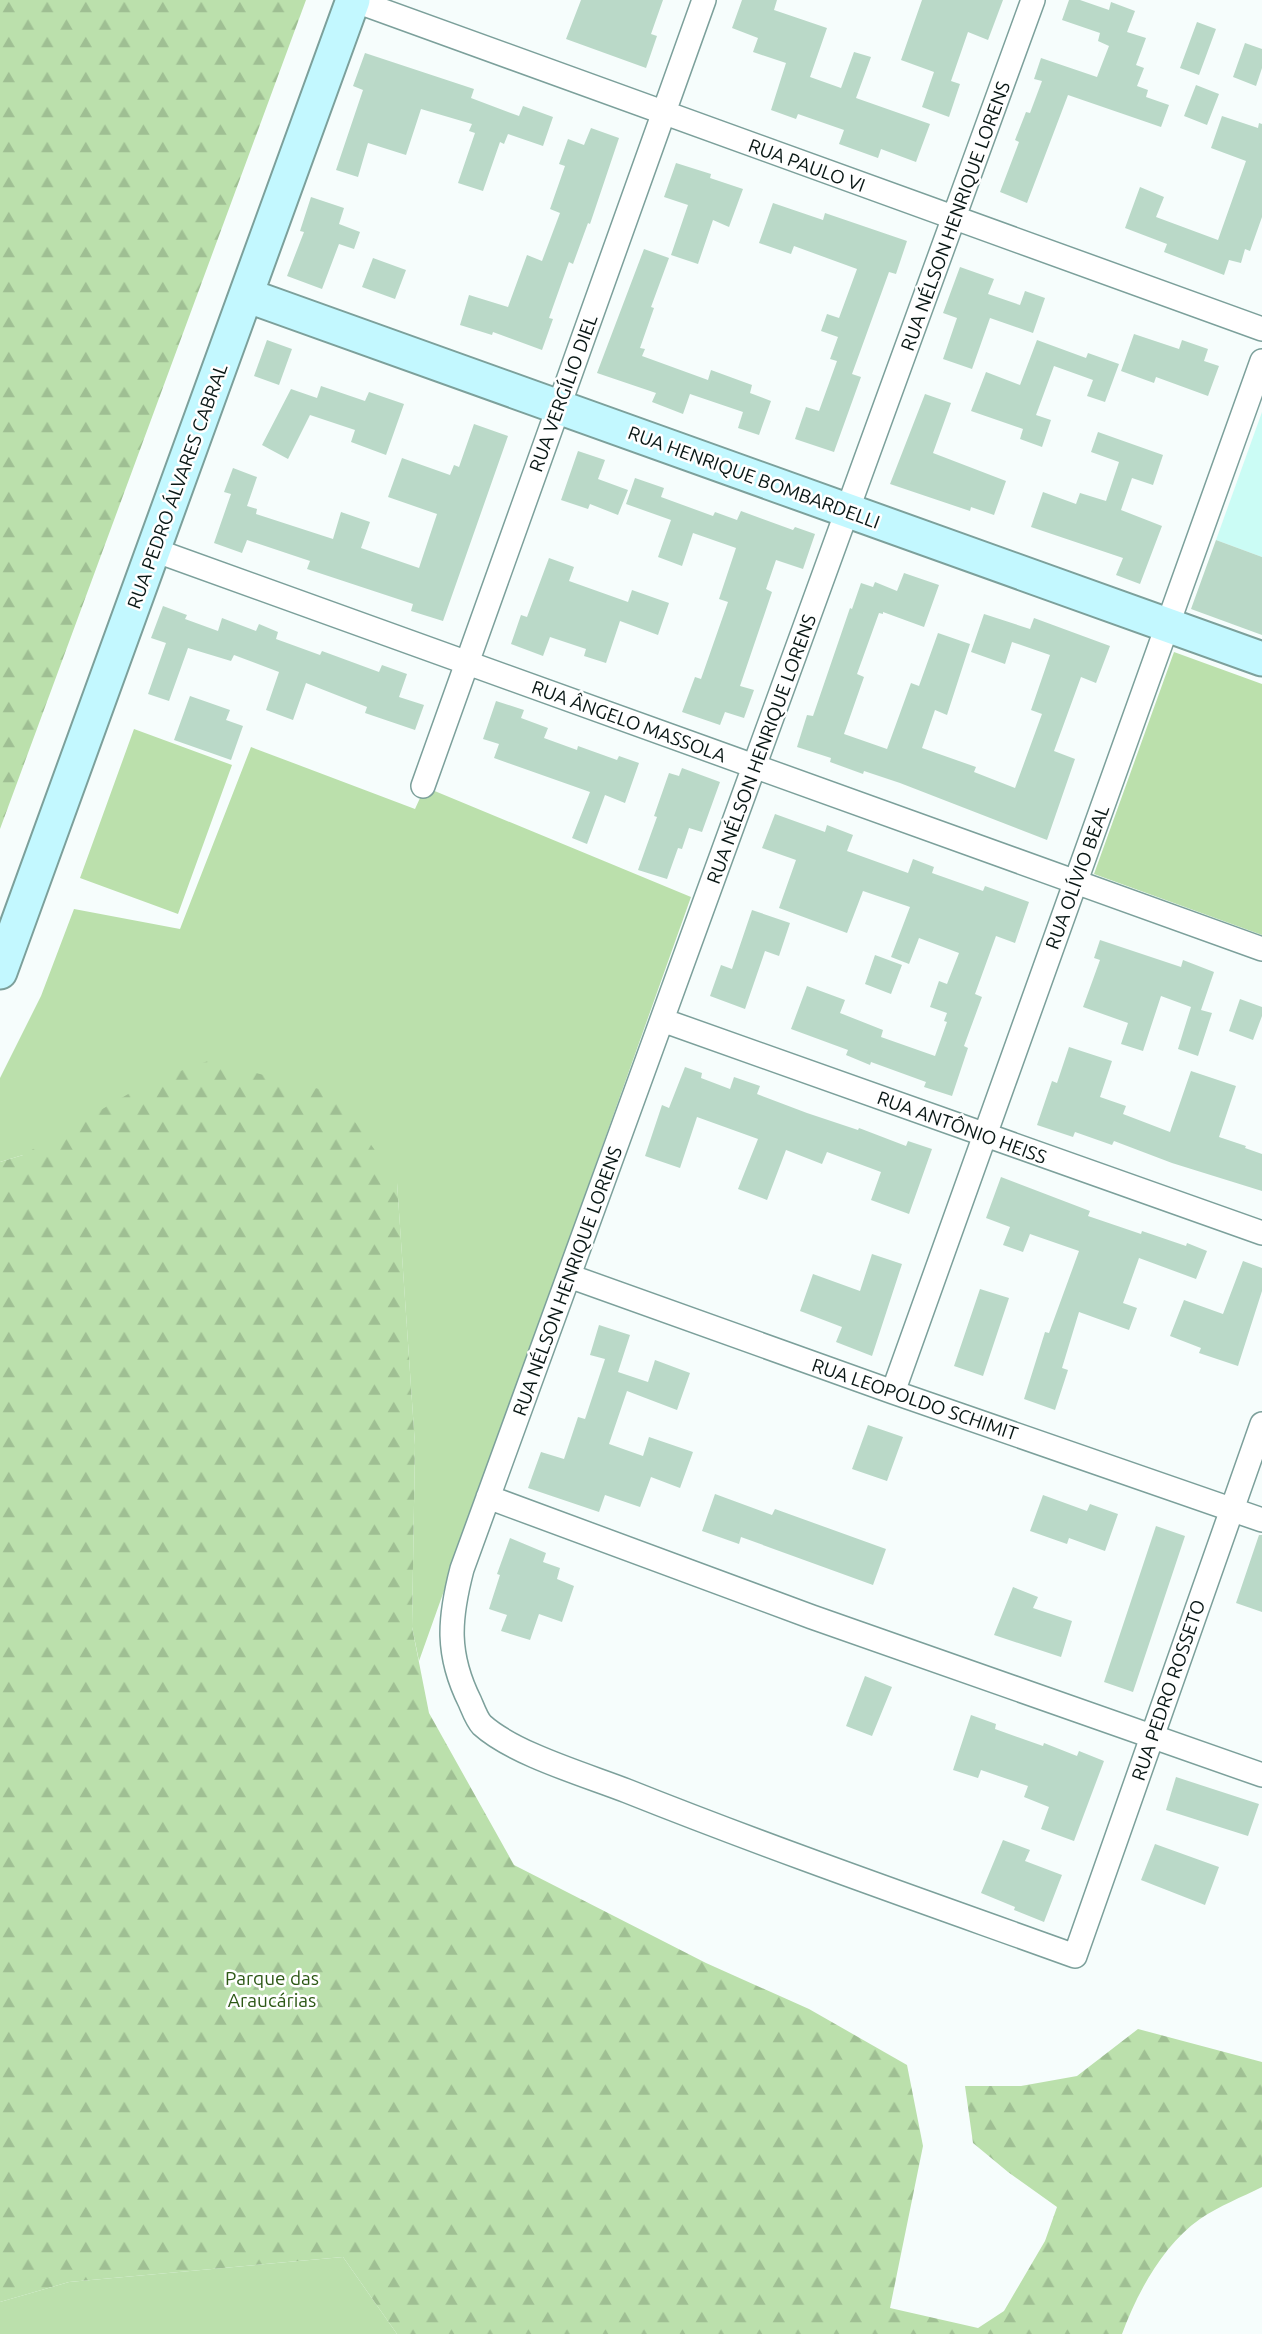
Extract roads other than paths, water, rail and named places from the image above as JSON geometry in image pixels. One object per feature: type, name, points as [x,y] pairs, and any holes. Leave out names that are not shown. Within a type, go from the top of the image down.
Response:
[{"type":"street","name":"RUA PAULO VI","points":[[353,0],[1262,329]]},
{"type":"street","name":"RUA PEDRO ÁLVARES CABRAL","points":[[0,972],[353,0]]},
{"type":"street","name":"RUA VERGÍLIO DIEL","points":[[423,786],[704,0]]},
{"type":"street","name":"RUA NÉLSON HENRIQUE LORENS","points":[[1033,0],[462,1569],[451,1620],[455,1662],[464,1690],[481,1724],[516,1747],[734,1834],[1075,1956]]},
{"type":"street","name":"RUA HENRIQUE BOMBARDELLI","points":[[246,295],[1262,659]]},
{"type":"street","name":"RUA OLÍVIO BEAL","points":[[893,1392],[1262,361]]},
{"type":"street","name":"RUA ÂNGELO MASSOLA","points":[[154,550],[1262,949]]},
{"type":"street","name":"RUA ANTÔNIO HEISS","points":[[662,1020],[1262,1233]]},
{"type":"street","name":"RUA LEOPOLDO SCHIMIT","points":[[569,1276],[1262,1520]]},
{"type":"street","name":"RUA PEDRO ROSSETO","points":[[1075,1956],[1262,1424]]},
{"type":"street","points":[[488,1497],[812,1617],[1262,1775]]},
{"type":"park label","name":"Parque das Araucárias","points":[[272,1989]]}]
